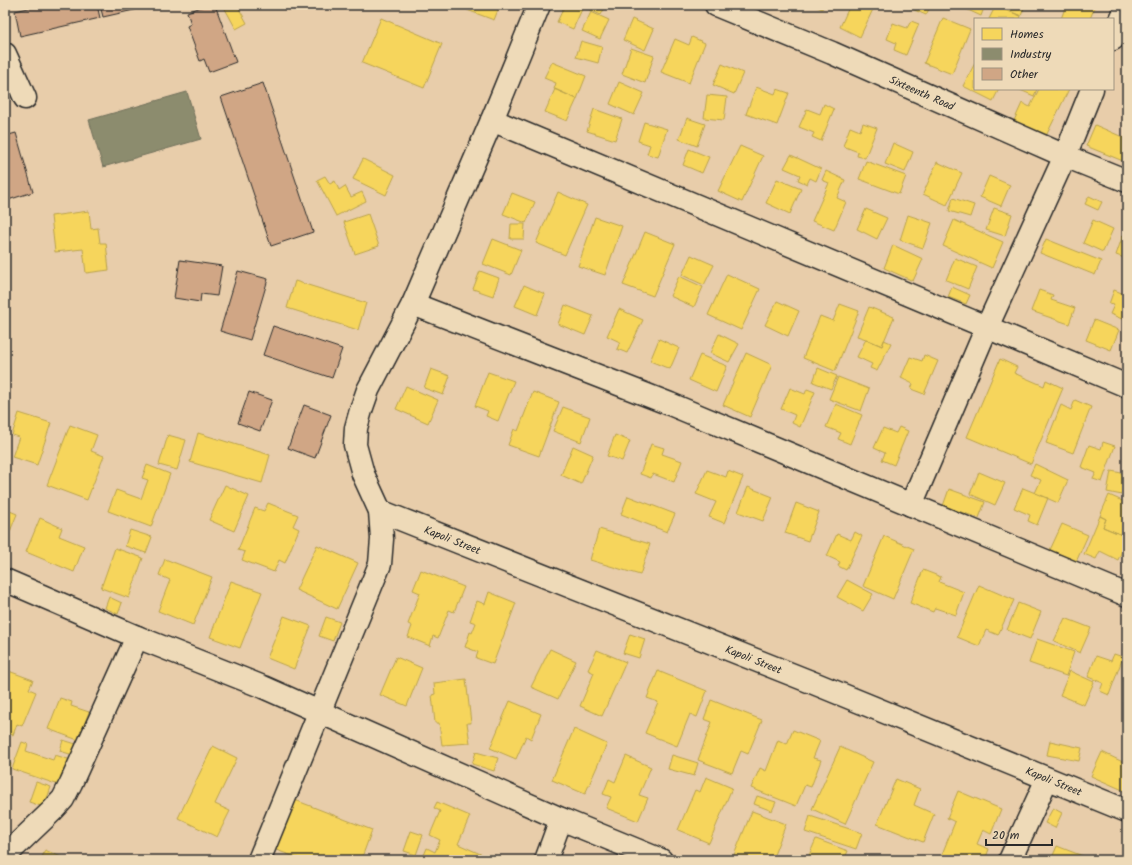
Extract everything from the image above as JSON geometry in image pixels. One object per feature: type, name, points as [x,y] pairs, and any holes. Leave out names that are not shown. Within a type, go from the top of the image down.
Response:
[{"type":"street","points":[[258,860],[380,564],[382,539],[380,511],[363,474],[356,445],[356,428],[368,390],[413,304],[492,120],[539,5]]},
{"type":"street","name":"Sixteenth Road","points":[[716,5],[832,53],[1065,156],[1127,181]]},
{"type":"street","points":[[1114,37],[1127,5]]},
{"type":"street","points":[[5,54],[25,98]]},
{"type":"street","points":[[911,505],[987,327],[1065,156],[1092,90]]},
{"type":"street","points":[[492,120],[1127,386]]},
{"type":"street","points":[[413,304],[670,404],[1127,595]]},
{"type":"street","name":"Kapoli Street","points":[[380,511],[816,684],[1127,811]]},
{"type":"street","points":[[5,580],[138,637],[263,687],[561,819],[661,860]]},
{"type":"street","points":[[5,856],[63,799],[138,637]]},
{"type":"street","points":[[1010,860],[1047,779]]},
{"type":"street","points":[[546,860],[561,819]]},
{"type":"building: Homes","points":[[223,5],[237,5],[247,23],[236,29]]},
{"type":"building: Homes","points":[[469,5],[500,5],[494,20],[467,10]]},
{"type":"building: Homes","points":[[565,5],[579,5],[583,7],[573,29],[557,22]]},
{"type":"building: Homes","points":[[579,5],[606,5],[601,15]]},
{"type":"building: Homes","points":[[813,5],[823,5],[822,9]]},
{"type":"building: Homes","points":[[850,5],[875,5],[860,37],[840,27]]},
{"type":"building: Homes","points":[[903,5],[931,5],[926,15]]},
{"type":"building: Homes","points":[[957,5],[985,5],[981,16]]},
{"type":"building: Homes","points":[[996,5],[1021,16],[1020,18],[990,18]]},
{"type":"building: Homes","points":[[1001,5],[1025,5],[1021,16],[1000,8]]},
{"type":"building: Homes","points":[[1066,5],[1078,9],[1079,5],[1095,6],[1090,18],[1061,18]]},
{"type":"building: Homes","points":[[591,12],[609,20],[600,39],[582,31]]},
{"type":"building: Homes","points":[[381,18],[442,44],[424,88],[362,63]]},
{"type":"building: Homes","points":[[943,18],[970,29],[952,74],[924,63]]},
{"type":"building: Homes","points":[[632,19],[654,29],[645,50],[623,40]]},
{"type":"building: Homes","points":[[911,21],[919,24],[906,55],[894,50],[896,43],[887,39],[893,23],[907,28]]},
{"type":"building: Homes","points":[[692,37],[705,43],[689,83],[661,72],[675,39],[689,45]]},
{"type":"building: Homes","points":[[581,41],[602,47],[598,63],[576,57]]},
{"type":"building: Homes","points":[[631,48],[654,56],[645,83],[622,74]]},
{"type":"building: Homes","points":[[552,62],[586,76],[577,99],[554,89],[556,83],[544,78]]},
{"type":"building: Homes","points":[[722,64],[743,73],[734,94],[713,85]]},
{"type":"building: Homes","points":[[974,65],[974,90],[998,90],[993,101],[963,86]]},
{"type":"building: Homes","points":[[619,82],[644,93],[634,115],[610,104]]},
{"type":"building: Homes","points":[[756,87],[775,94],[777,89],[789,93],[777,125],[746,114]]},
{"type":"building: Homes","points":[[555,89],[577,99],[567,121],[545,112]]},
{"type":"building: Homes","points":[[1020,90],[1037,90],[1034,96]]},
{"type":"building: Homes","points":[[1038,90],[1069,90],[1045,138],[1013,123],[1022,103],[1030,107]]},
{"type":"building: Homes","points":[[707,95],[727,97],[724,120],[704,118]]},
{"type":"building: Homes","points":[[824,104],[834,109],[821,141],[812,137],[814,133],[799,127],[807,109],[820,114]]},
{"type":"building: Homes","points":[[594,109],[622,119],[615,140],[587,131]]},
{"type":"building: Homes","points":[[687,118],[705,124],[697,146],[679,139]]},
{"type":"building: Homes","points":[[644,122],[667,129],[658,157],[647,154],[650,145],[638,141]]},
{"type":"building: Homes","points":[[863,123],[877,128],[865,158],[857,156],[858,152],[843,146],[850,127],[860,131]]},
{"type":"building: Homes","points":[[1095,125],[1127,139],[1127,152],[1123,161],[1086,146]]},
{"type":"building: Homes","points":[[893,143],[913,152],[905,172],[885,164]]},
{"type":"building: Homes","points":[[740,146],[763,156],[742,202],[718,191]]},
{"type":"building: Homes","points":[[689,149],[709,157],[702,173],[683,165]]},
{"type":"building: Homes","points":[[791,155],[821,169],[816,181],[810,178],[807,184],[798,180],[800,175],[784,168]]},
{"type":"building: Homes","points":[[363,159],[395,175],[386,195],[353,179]]},
{"type":"building: Homes","points":[[866,161],[906,176],[899,194],[859,179]]},
{"type":"building: Homes","points":[[937,162],[962,173],[947,205],[923,194]]},
{"type":"building: Homes","points":[[826,171],[845,180],[837,198],[846,202],[834,230],[812,221],[829,183],[822,180]]},
{"type":"building: Homes","points":[[325,176],[330,184],[335,181],[339,190],[345,186],[351,197],[362,192],[366,201],[336,216],[317,180]]},
{"type":"building: Homes","points":[[989,176],[1010,185],[1001,206],[980,197]]},
{"type":"building: Homes","points":[[777,179],[801,189],[790,214],[766,203]]},
{"type":"building: Homes","points":[[558,192],[587,205],[565,255],[536,243]]},
{"type":"building: Homes","points":[[512,193],[535,202],[526,223],[503,214]]},
{"type":"building: Homes","points":[[1089,196],[1102,202],[1098,210],[1085,204]]},
{"type":"building: Homes","points":[[953,198],[974,205],[970,217],[949,211]]},
{"type":"building: Homes","points":[[994,208],[1012,214],[1005,236],[986,230]]},
{"type":"building: Homes","points":[[866,209],[887,218],[877,239],[857,229]]},
{"type":"building: Homes","points":[[89,211],[91,229],[98,228],[100,243],[106,243],[109,270],[86,273],[83,249],[55,252],[51,216]]},
{"type":"building: Homes","points":[[368,214],[379,246],[355,254],[344,222]]},
{"type":"building: Homes","points":[[908,215],[932,223],[923,248],[900,240]]},
{"type":"building: Homes","points":[[595,217],[622,226],[605,275],[578,266]]},
{"type":"building: Homes","points":[[954,220],[1003,242],[992,268],[943,246]]},
{"type":"building: Homes","points":[[1093,220],[1113,229],[1103,252],[1083,243]]},
{"type":"building: Homes","points":[[511,224],[525,224],[524,239],[510,239]]},
{"type":"building: Homes","points":[[645,232],[675,244],[653,296],[623,285]]},
{"type":"building: Homes","points":[[1123,235],[1127,237],[1127,259],[1116,255]]},
{"type":"building: Homes","points":[[493,239],[521,250],[511,275],[483,264]]},
{"type":"building: Homes","points":[[1046,239],[1101,261],[1095,275],[1040,253]]},
{"type":"building: Homes","points":[[893,245],[923,259],[913,281],[884,268]]},
{"type":"building: Homes","points":[[691,255],[714,265],[704,285],[682,275]]},
{"type":"building: Homes","points":[[955,258],[977,267],[968,289],[946,280]]},
{"type":"building: Homes","points":[[480,271],[499,278],[493,296],[473,289]]},
{"type":"building: Homes","points":[[727,274],[760,289],[741,330],[708,315]]},
{"type":"building: Homes","points":[[679,276],[703,287],[694,307],[670,296]]},
{"type":"building: Homes","points":[[295,281],[366,303],[358,330],[287,308]]},
{"type":"building: Homes","points":[[524,285],[545,294],[537,315],[515,306]]},
{"type":"building: Homes","points":[[952,287],[970,295],[966,304],[948,297]]},
{"type":"building: Homes","points":[[1039,290],[1053,295],[1051,300],[1075,308],[1069,324],[1031,311]]},
{"type":"building: Homes","points":[[1114,290],[1127,295],[1127,321],[1110,314],[1114,305],[1109,304]]},
{"type":"building: Homes","points":[[777,301],[799,311],[788,336],[765,325]]},
{"type":"building: Homes","points":[[840,304],[859,311],[835,371],[803,358],[820,316],[833,321]]},
{"type":"building: Homes","points":[[565,305],[593,316],[585,335],[558,324]]},
{"type":"building: Homes","points":[[869,307],[894,317],[882,346],[857,336]]},
{"type":"building: Homes","points":[[619,309],[643,320],[627,353],[617,349],[620,342],[607,336]]},
{"type":"building: Homes","points":[[1094,320],[1119,330],[1111,350],[1086,340]]},
{"type":"building: Homes","points":[[719,334],[739,344],[729,362],[710,353]]},
{"type":"building: Homes","points":[[659,339],[679,348],[670,369],[650,361]]},
{"type":"building: Homes","points":[[866,339],[882,346],[884,340],[891,343],[877,371],[870,368],[872,364],[857,357]]},
{"type":"building: Homes","points":[[746,353],[772,365],[750,417],[723,405]]},
{"type":"building: Homes","points":[[700,355],[727,366],[716,392],[689,380]]},
{"type":"building: Homes","points":[[924,355],[938,361],[924,394],[911,389],[913,384],[901,378],[910,357],[922,361]]},
{"type":"building: Homes","points":[[1000,359],[1017,367],[1014,373],[1044,386],[1046,380],[1063,388],[1031,464],[967,437]]},
{"type":"building: Homes","points":[[818,368],[837,376],[831,389],[813,382]]},
{"type":"building: Homes","points":[[431,369],[450,376],[443,395],[424,388]]},
{"type":"building: Homes","points":[[488,372],[514,381],[498,421],[486,416],[488,411],[475,406]]},
{"type":"building: Homes","points":[[838,377],[869,389],[861,411],[829,399]]},
{"type":"building: Homes","points":[[406,386],[438,400],[428,423],[396,409]]},
{"type":"building: Homes","points":[[790,388],[805,394],[807,389],[815,392],[800,427],[792,423],[795,415],[781,409]]},
{"type":"building: Homes","points":[[533,392],[559,402],[539,456],[508,445],[514,429],[518,431]]},
{"type":"building: Homes","points":[[1075,400],[1091,407],[1073,453],[1046,443],[1061,405],[1071,410]]},
{"type":"building: Homes","points":[[836,404],[862,415],[850,444],[838,439],[841,433],[826,427]]},
{"type":"building: Homes","points":[[563,407],[590,417],[581,442],[553,431]]},
{"type":"building: Homes","points":[[19,413],[51,423],[37,465],[12,457],[19,437],[12,435]]},
{"type":"building: Homes","points":[[70,425],[97,435],[91,451],[104,456],[87,500],[47,485]]},
{"type":"building: Homes","points":[[899,427],[908,431],[894,465],[882,460],[885,453],[874,448],[883,428],[896,433]]},
{"type":"building: Homes","points":[[198,433],[270,455],[262,483],[190,462]]},
{"type":"building: Homes","points":[[168,435],[186,440],[177,470],[159,465]]},
{"type":"building: Homes","points":[[615,435],[630,441],[622,461],[607,456]]},
{"type":"building: Homes","points":[[1103,442],[1115,446],[1102,482],[1093,479],[1096,473],[1081,467],[1089,445],[1101,449]]},
{"type":"building: Homes","points":[[651,444],[664,448],[662,454],[682,461],[674,482],[653,474],[651,478],[640,474]]},
{"type":"building: Homes","points":[[573,446],[593,455],[581,484],[561,475]]},
{"type":"building: Homes","points":[[1035,464],[1068,480],[1058,503],[1035,493],[1041,480],[1030,475]]},
{"type":"building: Homes","points":[[147,465],[170,474],[151,527],[108,511],[116,490],[141,499],[148,480],[142,478]]},
{"type":"building: Homes","points":[[707,470],[726,477],[728,471],[743,477],[724,523],[709,517],[716,502],[696,494]]},
{"type":"building: Homes","points":[[1111,471],[1127,474],[1127,496],[1107,492]]},
{"type":"building: Homes","points":[[979,472],[1005,483],[995,505],[970,494]]},
{"type":"building: Homes","points":[[225,485],[249,496],[234,531],[209,520]]},
{"type":"building: Homes","points":[[748,487],[773,497],[763,521],[738,512]]},
{"type":"building: Homes","points":[[1023,488],[1048,498],[1037,525],[1028,521],[1030,515],[1014,508]]},
{"type":"building: Homes","points":[[949,489],[985,502],[979,518],[943,506]]},
{"type":"building: Homes","points":[[1109,495],[1127,503],[1127,537],[1103,527],[1106,519],[1100,516]]},
{"type":"building: Homes","points":[[628,496],[675,514],[667,532],[621,514]]},
{"type":"building: Homes","points":[[268,503],[298,515],[293,526],[299,529],[285,563],[279,560],[274,572],[242,560],[245,552],[238,550],[255,508],[264,511]]},
{"type":"building: Homes","points":[[796,503],[819,512],[808,541],[785,533]]},
{"type":"building: Homes","points":[[5,509],[17,514],[5,544]]},
{"type":"building: Homes","points":[[1100,516],[1106,519],[1103,527],[1127,537],[1118,560],[1100,551],[1096,559],[1084,554]]},
{"type":"building: Homes","points":[[40,518],[62,528],[59,536],[84,546],[74,572],[26,552]]},
{"type":"building: Homes","points":[[1062,524],[1088,535],[1076,562],[1050,550]]},
{"type":"building: Homes","points":[[599,529],[650,544],[640,575],[590,560]]},
{"type":"building: Homes","points":[[130,530],[152,537],[146,553],[125,546]]},
{"type":"building: Homes","points":[[855,532],[862,536],[846,570],[838,566],[840,562],[827,556],[837,534],[851,540]]},
{"type":"building: Homes","points":[[884,536],[914,549],[893,599],[863,586]]},
{"type":"building: Homes","points":[[317,545],[358,563],[337,609],[296,590]]},
{"type":"building: Homes","points":[[115,548],[143,558],[129,598],[101,588]]},
{"type":"building: Homes","points":[[165,559],[212,577],[193,625],[158,611],[170,580],[159,575]]},
{"type":"building: Homes","points":[[421,570],[464,587],[454,612],[449,610],[438,638],[433,636],[430,646],[408,637],[412,626],[408,624],[420,593],[413,590]]},
{"type":"building: Homes","points":[[923,570],[941,577],[939,582],[964,592],[956,615],[935,608],[933,612],[910,603]]},
{"type":"building: Homes","points":[[847,580],[873,594],[863,611],[837,597]]},
{"type":"building: Homes","points":[[231,581],[262,592],[240,648],[210,637]]},
{"type":"building: Homes","points":[[979,585],[1014,600],[998,635],[986,630],[979,646],[957,637]]},
{"type":"building: Homes","points":[[489,592],[516,603],[493,664],[476,658],[478,652],[465,647],[470,632],[472,633],[476,623],[470,621],[477,601],[485,604]]},
{"type":"building: Homes","points":[[109,597],[122,603],[118,614],[105,608]]},
{"type":"building: Homes","points":[[1018,603],[1041,612],[1030,639],[1007,630]]},
{"type":"building: Homes","points":[[284,616],[311,626],[294,669],[267,658]]},
{"type":"building: Homes","points":[[326,617],[340,622],[333,641],[319,636]]},
{"type":"building: Homes","points":[[1065,618],[1091,628],[1080,653],[1054,641]]},
{"type":"building: Homes","points":[[630,634],[645,639],[639,658],[623,653]]},
{"type":"building: Homes","points":[[1037,639],[1074,652],[1066,676],[1029,663]]},
{"type":"building: Homes","points":[[550,649],[576,661],[558,699],[531,687]]},
{"type":"building: Homes","points":[[597,650],[626,662],[602,716],[580,706],[594,673],[588,670]]},
{"type":"building: Homes","points":[[1114,654],[1123,657],[1109,695],[1100,691],[1103,683],[1088,677],[1096,656],[1111,661]]},
{"type":"building: Homes","points":[[396,657],[422,668],[407,706],[380,695]]},
{"type":"building: Homes","points":[[6,670],[33,680],[29,689],[36,692],[22,726],[17,724],[13,735],[5,732],[5,691],[7,686],[5,685]]},
{"type":"building: Homes","points":[[658,671],[707,691],[697,717],[690,714],[677,746],[645,733],[658,702],[647,698]]},
{"type":"building: Homes","points":[[1070,671],[1094,682],[1084,705],[1060,695]]},
{"type":"building: Homes","points":[[466,679],[471,723],[467,723],[470,743],[442,745],[439,723],[435,723],[432,695],[435,694],[434,683]]},
{"type":"building: Homes","points":[[60,698],[72,702],[71,706],[89,712],[78,740],[48,729]]},
{"type":"building: Homes","points":[[711,700],[762,720],[748,754],[741,751],[732,773],[698,760],[712,722],[704,719]]},
{"type":"building: Homes","points":[[510,701],[541,714],[531,739],[526,736],[516,759],[490,748]]},
{"type":"building: Homes","points":[[574,729],[607,744],[585,794],[552,780]]},
{"type":"building: Homes","points":[[793,730],[820,741],[813,758],[821,760],[811,787],[805,785],[796,806],[751,788],[760,768],[766,771],[778,740],[787,744]]},
{"type":"building: Homes","points":[[63,740],[76,744],[73,755],[60,751]]},
{"type":"building: Homes","points":[[1050,741],[1082,748],[1079,761],[1047,755]]},
{"type":"building: Homes","points":[[22,742],[28,744],[26,751],[53,760],[55,755],[71,760],[62,786],[12,769]]},
{"type":"building: Homes","points":[[213,746],[237,758],[215,804],[230,811],[217,837],[178,818]]},
{"type":"building: Homes","points":[[840,747],[873,762],[845,824],[812,809]]},
{"type":"building: Homes","points":[[476,752],[498,758],[494,771],[472,764]]},
{"type":"building: Homes","points":[[1102,752],[1127,764],[1127,786],[1125,791],[1091,776]]},
{"type":"building: Homes","points":[[672,755],[698,763],[694,776],[668,769]]},
{"type":"building: Homes","points":[[626,756],[651,767],[639,795],[648,798],[638,821],[606,808],[611,797],[603,794],[609,779],[615,782]]},
{"type":"building: Homes","points":[[5,758],[11,764],[5,779]]},
{"type":"building: Homes","points":[[706,777],[732,788],[709,843],[678,830],[695,790],[700,792]]},
{"type":"building: Homes","points":[[896,779],[920,789],[914,805],[934,814],[923,842],[877,824]]},
{"type":"building: Homes","points":[[36,782],[51,787],[44,807],[29,802]]},
{"type":"building: Homes","points":[[958,791],[1001,809],[991,834],[983,830],[977,844],[989,849],[985,860],[940,859],[955,822],[947,818]]},
{"type":"building: Homes","points":[[757,796],[776,802],[772,811],[754,804]]},
{"type":"building: Homes","points":[[290,798],[372,830],[361,860],[303,860],[271,848]]},
{"type":"building: Homes","points":[[437,802],[470,816],[458,844],[494,860],[422,860],[427,848],[435,852],[440,840],[430,835],[440,811],[434,808]]},
{"type":"building: Homes","points":[[1053,808],[1062,813],[1055,828],[1045,823]]},
{"type":"building: Homes","points":[[752,811],[786,824],[772,860],[746,860],[734,855]]},
{"type":"building: Homes","points":[[810,816],[862,833],[856,849],[805,832]]},
{"type":"building: Homes","points":[[411,831],[423,835],[416,855],[404,851]]},
{"type":"building: Homes","points":[[816,839],[848,851],[844,860],[807,860]]},
{"type":"building: Homes","points":[[1057,846],[1093,860],[1051,860]]},
{"type":"building: Homes","points":[[45,850],[68,860],[41,860]]},
{"type":"building: Industry","points":[[187,92],[201,139],[103,167],[89,120]]},
{"type":"building: Other","points":[[42,5],[97,5],[100,18],[20,36],[15,11]]},
{"type":"building: Other","points":[[100,5],[156,5],[103,17]]},
{"type":"building: Other","points":[[207,5],[215,5],[236,62],[209,72],[204,59],[200,61],[187,26],[191,24],[187,12]]},
{"type":"building: Other","points":[[263,83],[313,232],[271,246],[221,97]]},
{"type":"building: Other","points":[[16,133],[33,192],[8,200],[5,190],[5,136]]},
{"type":"building: Other","points":[[180,260],[222,266],[217,296],[201,294],[200,302],[174,298]]},
{"type":"building: Other","points":[[238,271],[268,279],[250,340],[220,331]]},
{"type":"building: Other","points":[[273,326],[342,349],[332,378],[263,355]]},
{"type":"building: Other","points":[[249,392],[272,400],[260,431],[238,423]]},
{"type":"building: Other","points":[[304,405],[331,415],[315,458],[288,448]]}]
